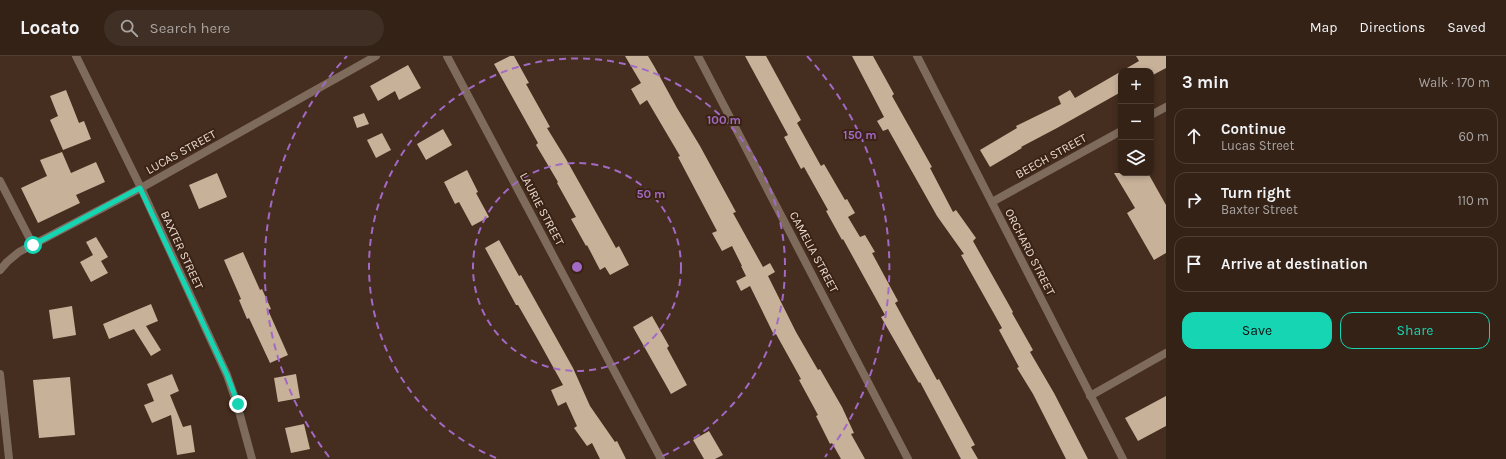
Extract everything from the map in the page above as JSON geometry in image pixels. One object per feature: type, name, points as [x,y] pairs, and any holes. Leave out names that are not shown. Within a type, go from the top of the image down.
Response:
[{"type":"street","name":"BAXTER STREET","points":[[76,56],[140,188],[227,375],[238,404],[252,459]]},
{"type":"street","name":"LUCAS STREET","points":[[0,270],[19,252],[140,188],[376,56]]},
{"type":"street","name":"LAURIE STREET","points":[[447,56],[661,459]]},
{"type":"street","name":"CAMELIA STREET","points":[[698,56],[908,459]]},
{"type":"street","name":"ORCHARD STREET","points":[[917,56],[1123,459]]},
{"type":"street","points":[[1154,113],[1166,107]]},
{"type":"street","name":"BEECH STREET","points":[[992,202],[1118,133]]},
{"type":"street","points":[[0,181],[33,245]]},
{"type":"street","points":[[1090,396],[1166,353]]},
{"type":"street","points":[[0,374],[9,459]]},
{"type":"building","points":[[510,56],[514,56],[529,83],[526,84],[550,127],[547,128],[616,248],[619,246],[629,265],[610,275],[605,267],[600,270],[571,219],[576,217],[557,183],[558,182],[536,145],[538,143],[494,64]]},
{"type":"building","points":[[625,56],[648,56],[654,66],[736,212],[733,213],[763,267],[770,263],[775,272],[768,276],[796,332],[842,407],[854,433],[851,434],[865,459],[841,459],[832,443],[830,444],[816,416],[818,415],[799,380],[801,379],[776,334],[774,335],[750,286],[741,291],[736,281],[746,276],[732,246],[722,251],[712,233],[717,231],[678,157],[680,156],[647,100],[640,105],[631,89],[641,83]]},
{"type":"building","points":[[745,56],[766,56],[801,120],[797,123],[821,166],[824,164],[845,200],[847,199],[855,213],[848,217],[860,237],[865,235],[875,252],[872,253],[898,301],[895,303],[937,380],[939,379],[975,445],[971,447],[978,459],[961,459],[920,382],[919,383],[881,317],[885,315],[826,211],[828,210],[804,167],[801,169],[784,137],[788,135]]},
{"type":"building","points":[[852,56],[873,56],[894,94],[892,96],[932,167],[930,168],[953,212],[956,210],[976,238],[973,241],[1013,312],[1012,313],[1033,350],[1030,352],[1054,393],[1088,459],[1066,459],[1033,394],[1017,368],[1019,367],[999,330],[1002,328],[961,255],[964,254],[937,216],[888,129],[883,131],[877,121],[884,117]]},
{"type":"building","points":[[1136,56],[1166,56],[1166,68],[1154,74],[1154,68],[1127,68],[1139,61]]},
{"type":"building","points":[[408,65],[421,88],[399,100],[395,91],[378,101],[370,86]]},
{"type":"building","points":[[1118,73],[1118,94],[1021,147],[1022,148],[990,167],[980,150],[1017,128],[1016,126],[1061,104],[1058,97],[1070,90],[1075,98]]},
{"type":"building","points":[[66,90],[79,123],[84,121],[91,139],[63,150],[50,120],[58,116],[50,96]]},
{"type":"building","points":[[364,113],[369,124],[357,128],[353,117]]},
{"type":"building","points":[[443,129],[452,145],[426,160],[417,144]]},
{"type":"building","points":[[382,133],[391,150],[376,158],[367,140]]},
{"type":"building","points":[[62,152],[71,173],[96,162],[105,182],[76,195],[80,203],[38,223],[21,188],[47,176],[40,160]]},
{"type":"building","points":[[467,170],[478,192],[476,193],[489,217],[472,226],[459,202],[455,204],[444,182]]},
{"type":"building","points":[[217,173],[227,197],[199,209],[189,185]]},
{"type":"building","points":[[1114,173],[1118,173],[1118,176],[1150,176],[1166,205],[1166,253],[1154,260],[1127,213],[1135,208]]},
{"type":"building","points":[[96,237],[108,257],[101,261],[108,273],[91,282],[80,262],[93,255],[86,242]]},
{"type":"building","points":[[499,240],[519,276],[521,275],[573,368],[590,406],[615,442],[617,441],[626,459],[600,459],[592,443],[587,446],[574,428],[577,426],[566,402],[558,406],[551,390],[563,385],[518,305],[516,305],[485,248]]},
{"type":"building","points":[[243,252],[260,290],[262,289],[271,309],[268,310],[288,355],[270,363],[249,318],[247,319],[239,300],[241,299],[224,260]]},
{"type":"building","points":[[151,304],[158,321],[146,326],[161,350],[151,356],[134,329],[109,339],[103,324]]},
{"type":"building","points":[[72,306],[76,335],[53,339],[49,310]]},
{"type":"building","points":[[652,316],[669,346],[667,348],[687,385],[671,394],[633,327]]},
{"type":"building","points":[[172,374],[179,391],[170,395],[183,427],[191,425],[195,452],[177,455],[171,415],[152,423],[144,405],[154,401],[147,384]]},
{"type":"building","points":[[296,374],[300,398],[278,402],[274,378]]},
{"type":"building","points":[[70,377],[75,435],[39,438],[33,380]]},
{"type":"building","points":[[1166,396],[1166,426],[1138,441],[1125,418]]},
{"type":"building","points":[[304,424],[310,449],[291,453],[285,428]]},
{"type":"building","points":[[709,431],[723,455],[715,459],[704,459],[693,440]]},
{"type":"route","points":[[33,245],[140,188],[227,375],[238,404]]}]
